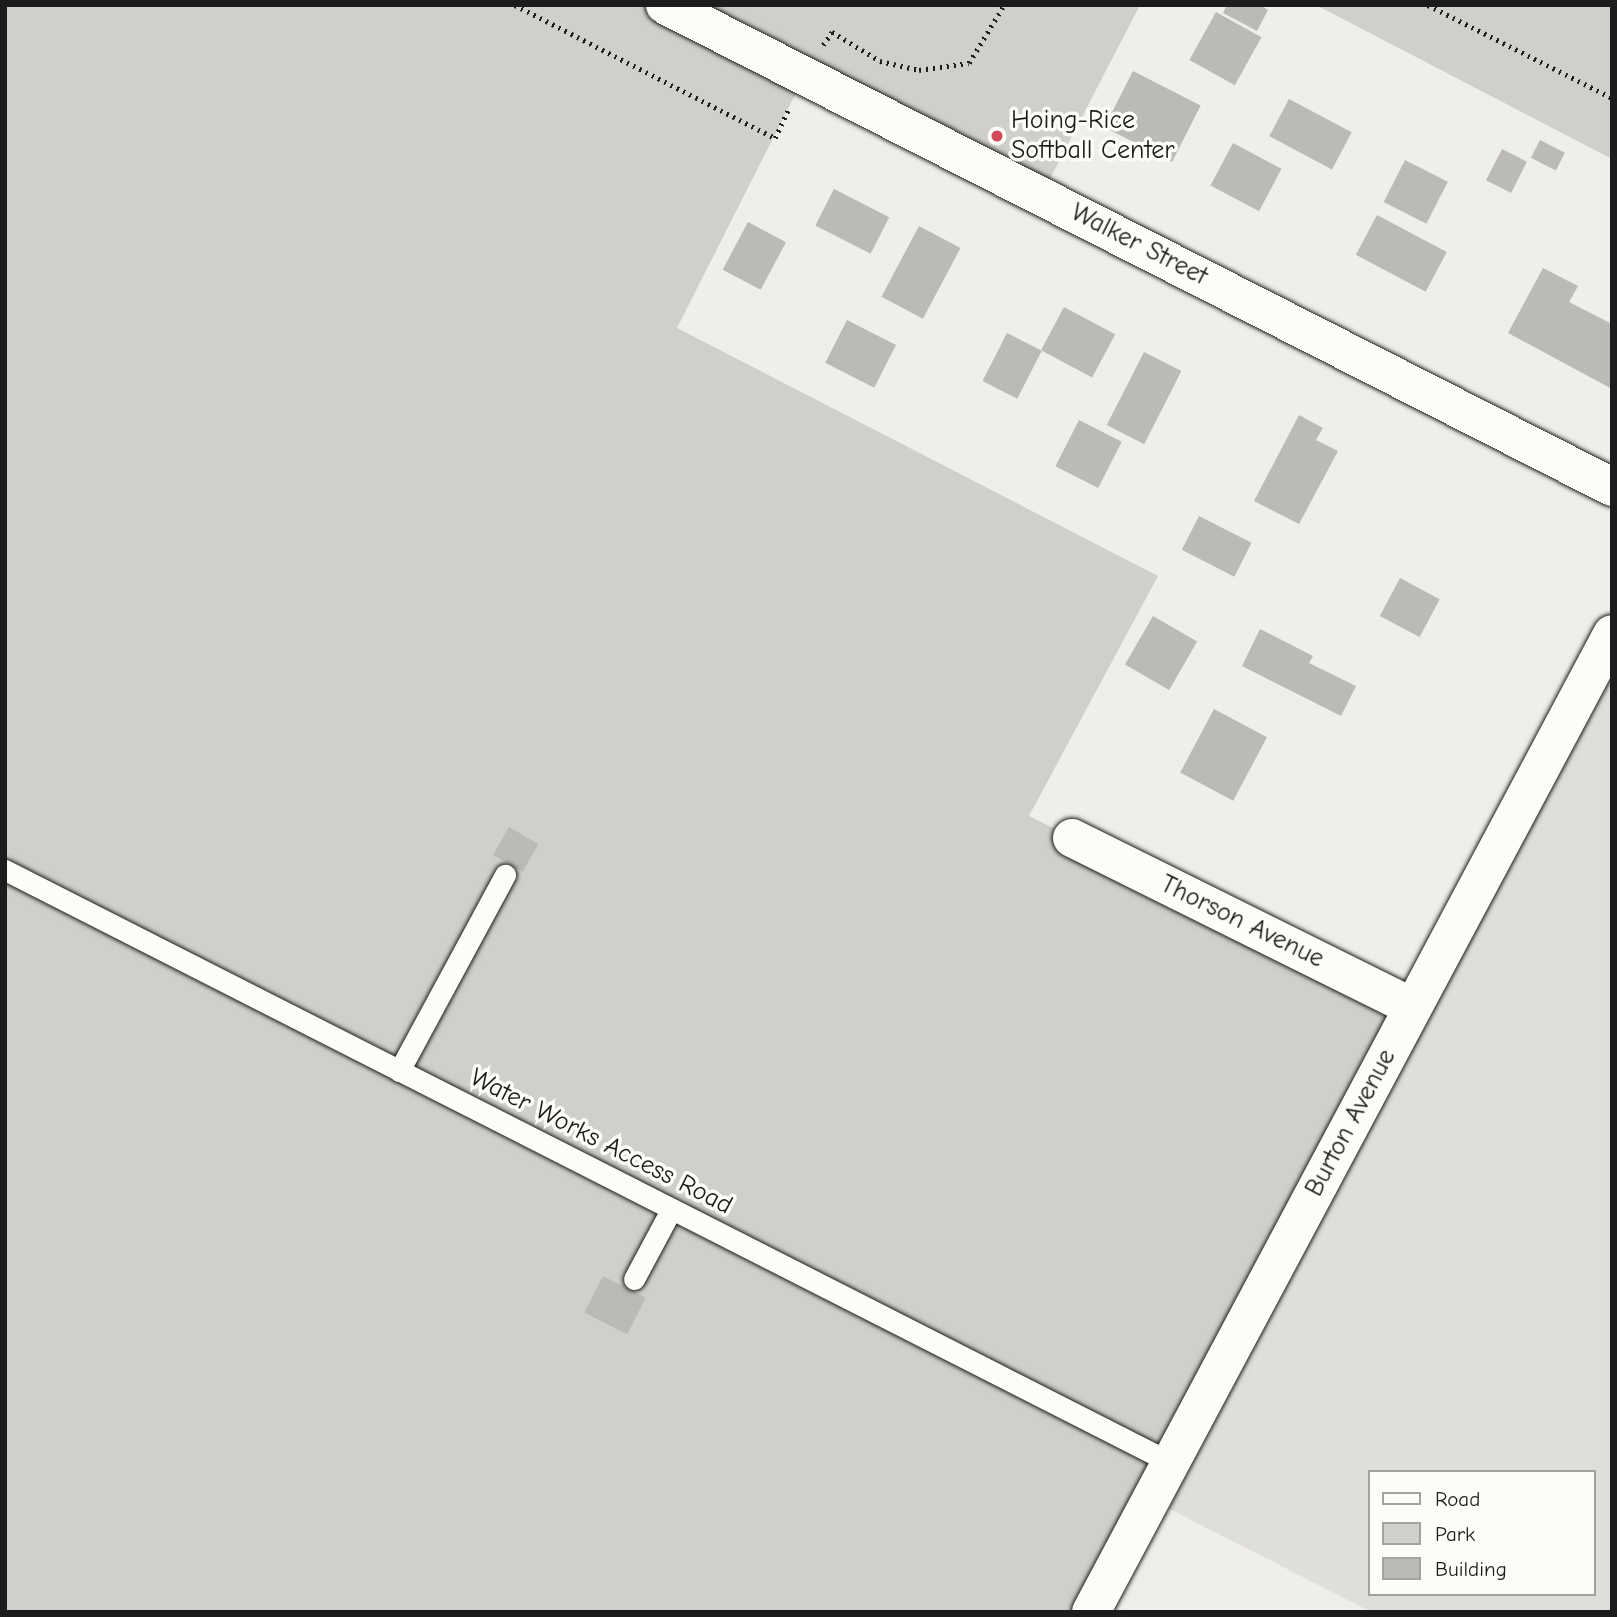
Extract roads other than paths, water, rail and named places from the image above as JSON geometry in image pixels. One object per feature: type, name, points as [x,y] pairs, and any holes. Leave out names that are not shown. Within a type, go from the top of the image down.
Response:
[{"type":"street","name":"Walker Street","points":[[665,5],[1612,487]]},
{"type":"street","name":"Burton Avenue","points":[[1091,1612],[1612,634]]},
{"type":"street","name":"Thorson Avenue","points":[[1072,838],[1412,1007]]},
{"type":"lane","name":"Water Works Access Road","points":[[5,870],[1172,1463]]},
{"type":"lane","points":[[399,1071],[505,875]]},
{"type":"lane","points":[[634,1279],[671,1210]]},
{"type":"place","name":"Hoing-Rice Softball Center","points":[[997,136]]}]
